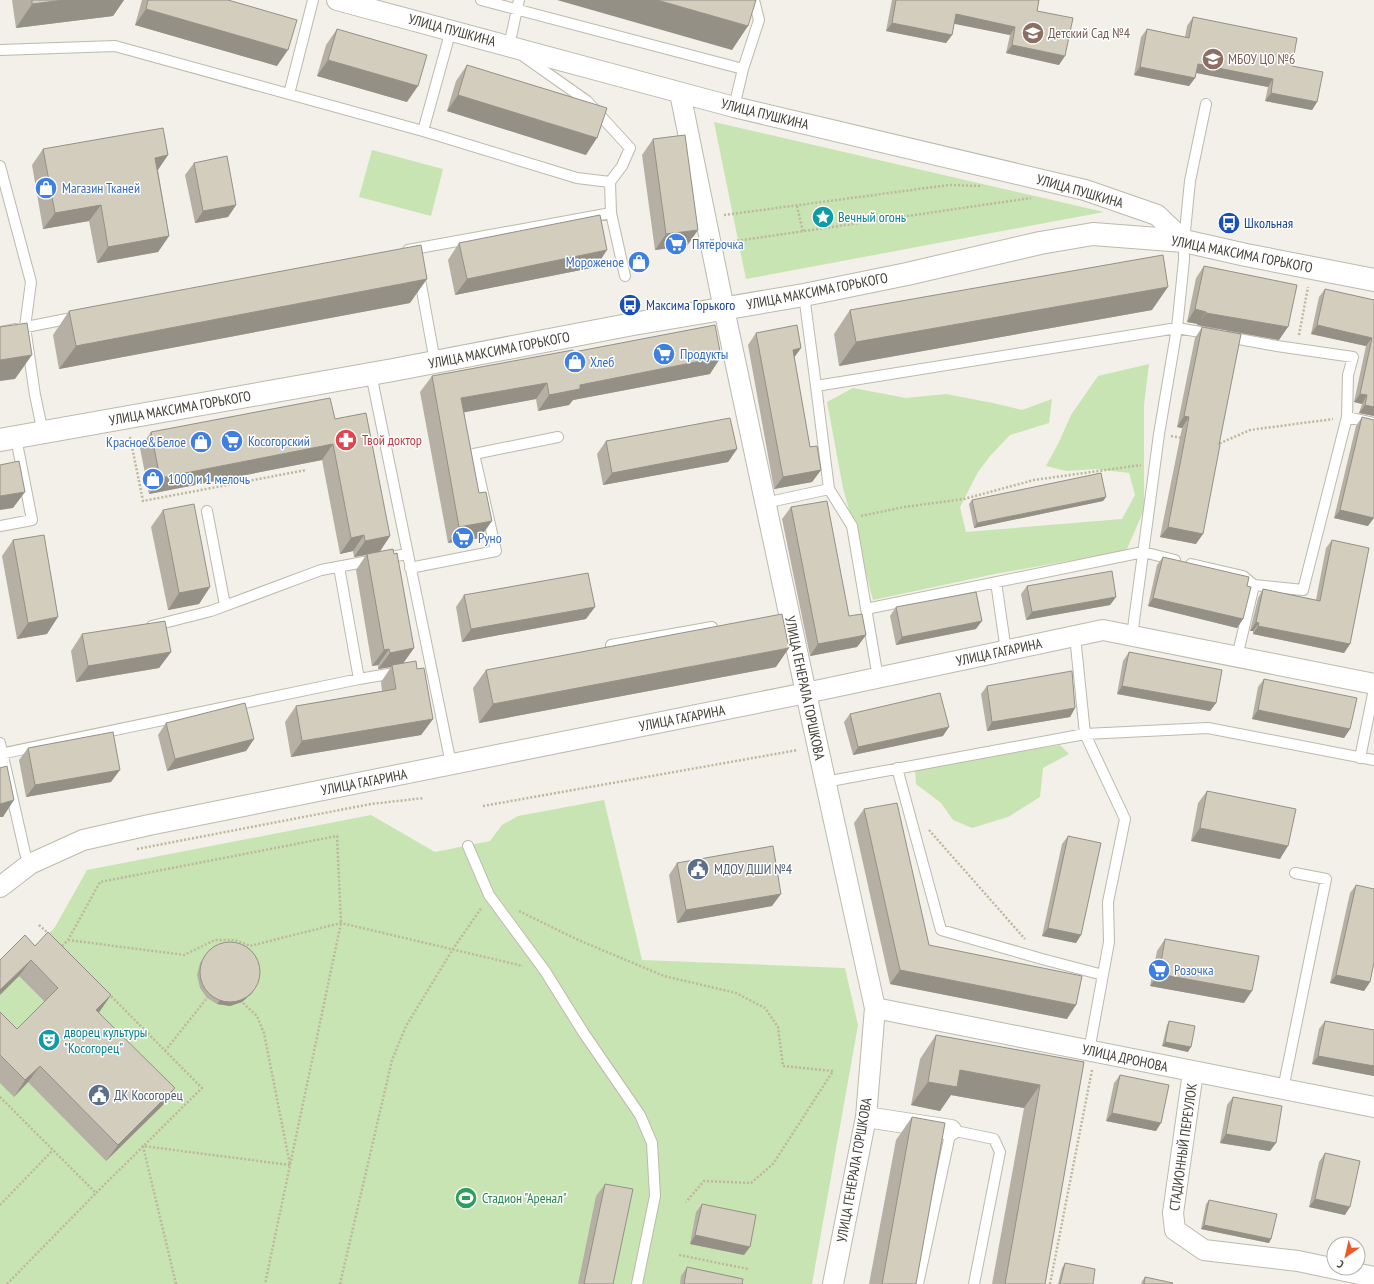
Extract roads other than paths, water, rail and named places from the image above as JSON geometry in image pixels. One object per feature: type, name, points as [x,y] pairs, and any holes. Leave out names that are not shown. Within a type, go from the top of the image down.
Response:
[{"type":"street","name":"УЛИЦА ПУШКИНА","points":[[337,0],[734,107],[1085,190],[1157,215],[1184,241]]},
{"type":"street","name":"УЛИЦА ГЕНЕРАЛА ГОРШКОВА","points":[[680,93],[765,503],[783,615],[806,693],[875,1008],[866,1117],[833,1284]]},
{"type":"street","name":"УЛИЦА МАКСИМА ГОРЬКОГО","points":[[8,439],[371,374],[633,324],[804,295],[907,274],[1040,242],[1093,234],[1184,241],[1246,255],[1374,280]]},
{"type":"street","name":"УЛИЦА ГАГАРИНА","points":[[0,887],[30,864],[83,840],[157,823],[806,693],[1103,630],[1374,684]]},
{"type":"street","name":"УЛИЦА ДРОНОВА","points":[[875,1008],[1374,1107]]},
{"type":"street","name":"СТАДИОННЫЙ ПЕРЕУЛОК","points":[[1193,1072],[1173,1213],[1175,1230],[1204,1250],[1298,1261],[1374,1277]]},
{"type":"street","points":[[866,1117],[951,1130]]},
{"type":"lane","points":[[289,94],[313,0]]},
{"type":"lane","points":[[481,0],[518,5],[743,69]]},
{"type":"lane","points":[[734,107],[743,69],[759,20],[754,0]]},
{"type":"lane","points":[[518,5],[509,46],[587,101],[630,148],[622,166],[610,182],[611,214],[625,276]]},
{"type":"lane","points":[[423,131],[451,30]]},
{"type":"lane","points":[[0,50],[115,46],[423,131],[577,178],[610,182]]},
{"type":"lane","points":[[1132,636],[1159,434],[1177,328],[1190,181],[1206,104]]},
{"type":"lane","points":[[0,166],[31,282],[25,327],[35,395],[43,433]]},
{"type":"lane","points":[[399,252],[416,256],[611,214]]},
{"type":"lane","points":[[416,256],[435,362]]},
{"type":"lane","points":[[804,295],[829,489],[852,526],[878,678]]},
{"type":"lane","points":[[0,332],[87,315]]},
{"type":"lane","points":[[816,386],[1177,328],[1296,349],[1353,357],[1348,375],[1347,417],[1303,590],[1254,585],[1243,576],[1143,552],[866,609]]},
{"type":"lane","points":[[371,374],[410,568],[427,667],[451,764]]},
{"type":"lane","points":[[1347,417],[1374,422]]},
{"type":"lane","points":[[410,568],[496,551],[474,454],[558,437]]},
{"type":"lane","points":[[0,526],[32,520],[8,439]]},
{"type":"lane","points":[[765,503],[829,489]]},
{"type":"lane","points":[[207,511],[225,605]]},
{"type":"lane","points":[[150,626],[211,611],[321,570],[407,554]]},
{"type":"lane","points":[[339,567],[358,679]]},
{"type":"lane","points":[[996,582],[1006,651]]},
{"type":"lane","points":[[1237,656],[1254,585]]},
{"type":"lane","points":[[611,645],[724,625]]},
{"type":"lane","points":[[1075,636],[1085,734],[1125,819],[1108,902],[1109,942],[1092,1051]]},
{"type":"lane","points":[[1,754],[358,679],[409,670]]},
{"type":"lane","points":[[1360,758],[1374,689]]},
{"type":"lane","points":[[825,782],[1085,734],[1208,728],[1374,760]]},
{"type":"lane","points":[[0,743],[1,754],[25,853],[30,864]]},
{"type":"lane","points":[[897,768],[941,930],[1103,975]]},
{"type":"lane","points":[[468,846],[490,895],[545,971],[583,1032],[640,1115],[652,1143],[655,1196],[637,1284]]},
{"type":"lane","points":[[1283,1089],[1326,879],[1295,873]]},
{"type":"lane","points":[[918,1284],[951,1130],[994,1139],[1000,1152],[974,1284]]},
{"type":"place","name":"Детский Сад №4","points":[[1033,33]]},
{"type":"place","name":"МБОУ ЦО №6","points":[[1213,59]]},
{"type":"place","name":"Магазин Тканей","points":[[46,188]]},
{"type":"place","name":"Вечный огонь","points":[[823,217]]},
{"type":"place","name":"Школьная","points":[[1229,223]]},
{"type":"place","name":"Пятёрочка","points":[[676,244]]},
{"type":"place","name":"Мороженое","points":[[639,262]]},
{"type":"place","name":"Максима Горького","points":[[630,305]]},
{"type":"place","name":"Продукты","points":[[664,354]]},
{"type":"place","name":"Хлеб","points":[[575,362]]},
{"type":"place","name":"Твой доктор","points":[[346,440]]},
{"type":"place","name":"Косогорский","points":[[232,441]]},
{"type":"place","name":"Красное&Белое","points":[[201,442]]},
{"type":"place","name":"1000 и 1 мелочь","points":[[153,479]]},
{"type":"place","name":"Руно","points":[[463,538]]},
{"type":"place","name":"МДОУ ДШИ №4","points":[[698,869]]},
{"type":"place","name":"Розочка","points":[[1159,970]]},
{"type":"place","name":"дворец культуры \"Косогорец\"","points":[[49,1040]]},
{"type":"place","name":"ДК Косогорец","points":[[99,1095]]},
{"type":"place","name":"Стадион \"Аренал\"","points":[[466,1198]]}]
